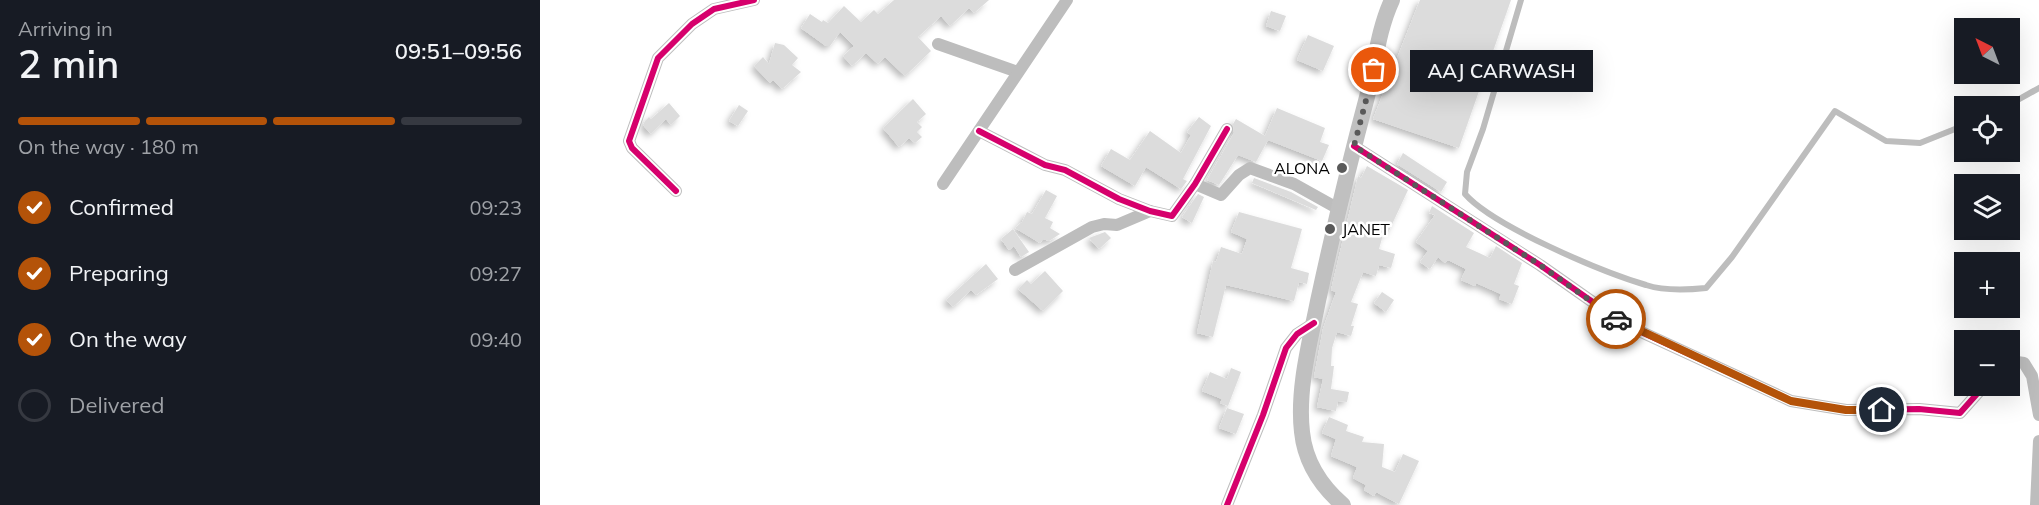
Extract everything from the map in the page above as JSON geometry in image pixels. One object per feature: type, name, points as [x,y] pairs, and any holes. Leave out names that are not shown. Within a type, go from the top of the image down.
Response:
[{"type":"main road","points":[[1343,505],[1320,481],[1307,452],[1302,431],[1303,394],[1314,323],[1337,208],[1392,0]]},
{"type":"street","points":[[676,191],[632,148],[629,141],[658,58],[692,24],[714,9],[754,0]]},
{"type":"street","points":[[943,184],[1067,0]]},
{"type":"street","points":[[938,44],[1018,72]]},
{"type":"street","points":[[979,131],[1045,165],[1065,170],[1119,199],[1150,211],[1172,216],[1195,184],[1227,129]]},
{"type":"street","points":[[1354,146],[1540,265],[1624,324],[1791,401],[1846,410],[1919,409],[1960,413],[1975,396]]},
{"type":"street","points":[[1195,184],[1221,195],[1239,175],[1250,168],[1294,184],[1337,208]]},
{"type":"street","points":[[1015,270],[1092,227],[1104,224],[1117,225],[1150,211]]},
{"type":"street","points":[[1227,505],[1263,415],[1286,348],[1297,334],[1314,323]]},
{"type":"street","points":[[2020,362],[2024,363],[2032,376],[2039,415]]},
{"type":"street","points":[[2036,505],[2039,441]]},
{"type":"lane","points":[[1521,0],[1483,129],[1467,172],[1465,194],[1475,206],[1551,247],[1647,286],[1688,290],[1706,288],[1732,258],[1835,111],[1886,141],[1920,143],[1954,129]]},
{"type":"lane","points":[[2020,99],[2039,88]]},
{"type":"building","points":[[894,0],[989,0],[974,13],[969,8],[950,26],[941,16],[918,37],[931,51],[905,76],[885,57],[878,64],[866,53],[852,66],[843,56],[854,46],[840,32],[830,46],[826,46],[801,28],[810,14],[828,23],[844,6],[861,22],[874,10],[878,14]]},
{"type":"building","points":[[1420,0],[1511,0],[1459,148],[1373,119]]},
{"type":"building","points":[[1271,11],[1286,16],[1280,31],[1266,26]]},
{"type":"building","points":[[1308,35],[1334,46],[1323,71],[1297,60]]},
{"type":"building","points":[[775,43],[784,45],[798,58],[792,65],[801,72],[782,89],[773,80],[770,83],[754,66],[763,57],[769,64]]},
{"type":"building","points":[[913,99],[926,114],[917,122],[922,127],[917,132],[922,137],[915,143],[909,138],[899,147],[883,128]]},
{"type":"building","points":[[669,103],[680,116],[671,125],[666,119],[651,134],[643,125],[645,121],[649,117],[651,119]]},
{"type":"building","points":[[739,105],[748,111],[738,126],[729,121]]},
{"type":"building","points":[[1277,108],[1325,128],[1320,142],[1329,145],[1322,161],[1268,140],[1256,162],[1238,155],[1219,185],[1207,180],[1234,133],[1233,124],[1236,119],[1265,136]]},
{"type":"building","points":[[1199,117],[1211,126],[1183,179],[1187,181],[1181,189],[1146,167],[1135,186],[1101,166],[1111,149],[1130,160],[1150,131],[1181,153],[1191,135],[1187,132]]},
{"type":"building","points":[[1403,153],[1447,182],[1441,192],[1397,164]]},
{"type":"building","points":[[1367,166],[1408,190],[1388,233],[1384,231],[1379,249],[1395,254],[1391,268],[1379,265],[1376,276],[1363,272],[1351,302],[1358,304],[1351,326],[1354,326],[1351,336],[1337,332],[1332,348],[1331,366],[1334,366],[1331,389],[1349,392],[1347,402],[1338,401],[1336,411],[1317,407],[1323,379],[1314,377],[1323,329],[1336,292],[1331,290],[1358,176],[1361,178]]},
{"type":"building","points":[[1254,178],[1291,192],[1318,207],[1316,210],[1252,183]]},
{"type":"building","points":[[1046,190],[1057,196],[1045,218],[1053,222],[1050,228],[1060,234],[1049,241],[1043,239],[1040,243],[1015,228],[1022,222],[1027,212],[1032,214]]},
{"type":"building","points":[[1198,194],[1204,197],[1192,223],[1182,217]]},
{"type":"building","points":[[1432,206],[1474,233],[1466,247],[1490,258],[1496,246],[1522,263],[1514,284],[1519,286],[1512,304],[1499,299],[1501,294],[1476,283],[1475,286],[1461,280],[1466,269],[1448,260],[1445,263],[1438,257],[1430,269],[1420,262],[1428,251],[1416,242],[1435,215],[1429,213]]},
{"type":"building","points":[[1239,212],[1302,229],[1291,268],[1309,273],[1307,284],[1299,282],[1294,301],[1226,285],[1213,337],[1197,333],[1213,261],[1216,262],[1221,247],[1242,254],[1247,239],[1231,232]]},
{"type":"building","points":[[1013,229],[1029,252],[1021,257],[1014,246],[1009,250],[1001,239]]},
{"type":"building","points":[[1105,232],[1111,238],[1099,249],[1089,238]]},
{"type":"building","points":[[986,264],[998,279],[976,295],[971,290],[953,307],[946,300]]},
{"type":"building","points":[[1045,271],[1063,291],[1043,311],[1018,289],[1027,280],[1031,284]]},
{"type":"building","points":[[1382,292],[1394,300],[1386,312],[1374,303]]},
{"type":"building","points":[[1231,368],[1241,372],[1228,406],[1220,403],[1222,399],[1202,391],[1210,372],[1227,379]]},
{"type":"building","points":[[1227,408],[1244,414],[1236,434],[1219,428]]},
{"type":"building","points":[[1329,417],[1348,425],[1346,431],[1364,437],[1362,442],[1384,444],[1382,467],[1395,472],[1403,454],[1419,461],[1399,504],[1376,492],[1374,496],[1364,490],[1366,485],[1353,478],[1357,467],[1331,456],[1336,439],[1322,433]]},
{"type":"cycle path","points":[[676,191],[632,148],[629,141],[658,58],[692,24],[714,9],[754,0]]},
{"type":"cycle path","points":[[979,131],[1045,165],[1065,170],[1119,199],[1150,211],[1172,216],[1195,184],[1227,129]]},
{"type":"cycle path","points":[[1354,146],[1540,265],[1624,324],[1791,401],[1846,410],[1919,409],[1960,413],[1975,396]]},
{"type":"cycle path","points":[[1227,505],[1263,415],[1286,348],[1297,334],[1314,323]]},
{"type":"way so far","points":[[1374,70],[1354,146],[1540,265],[1616,319]]},
{"type":"place","name":"AAJ CARWASH","points":[[1374,70]]},
{"type":"place","name":"ALONA","points":[[1342,168]]},
{"type":"place","name":"JANET","points":[[1330,229]]},
{"type":"route","points":[[1616,319],[1791,401],[1846,410],[1882,410]]}]
